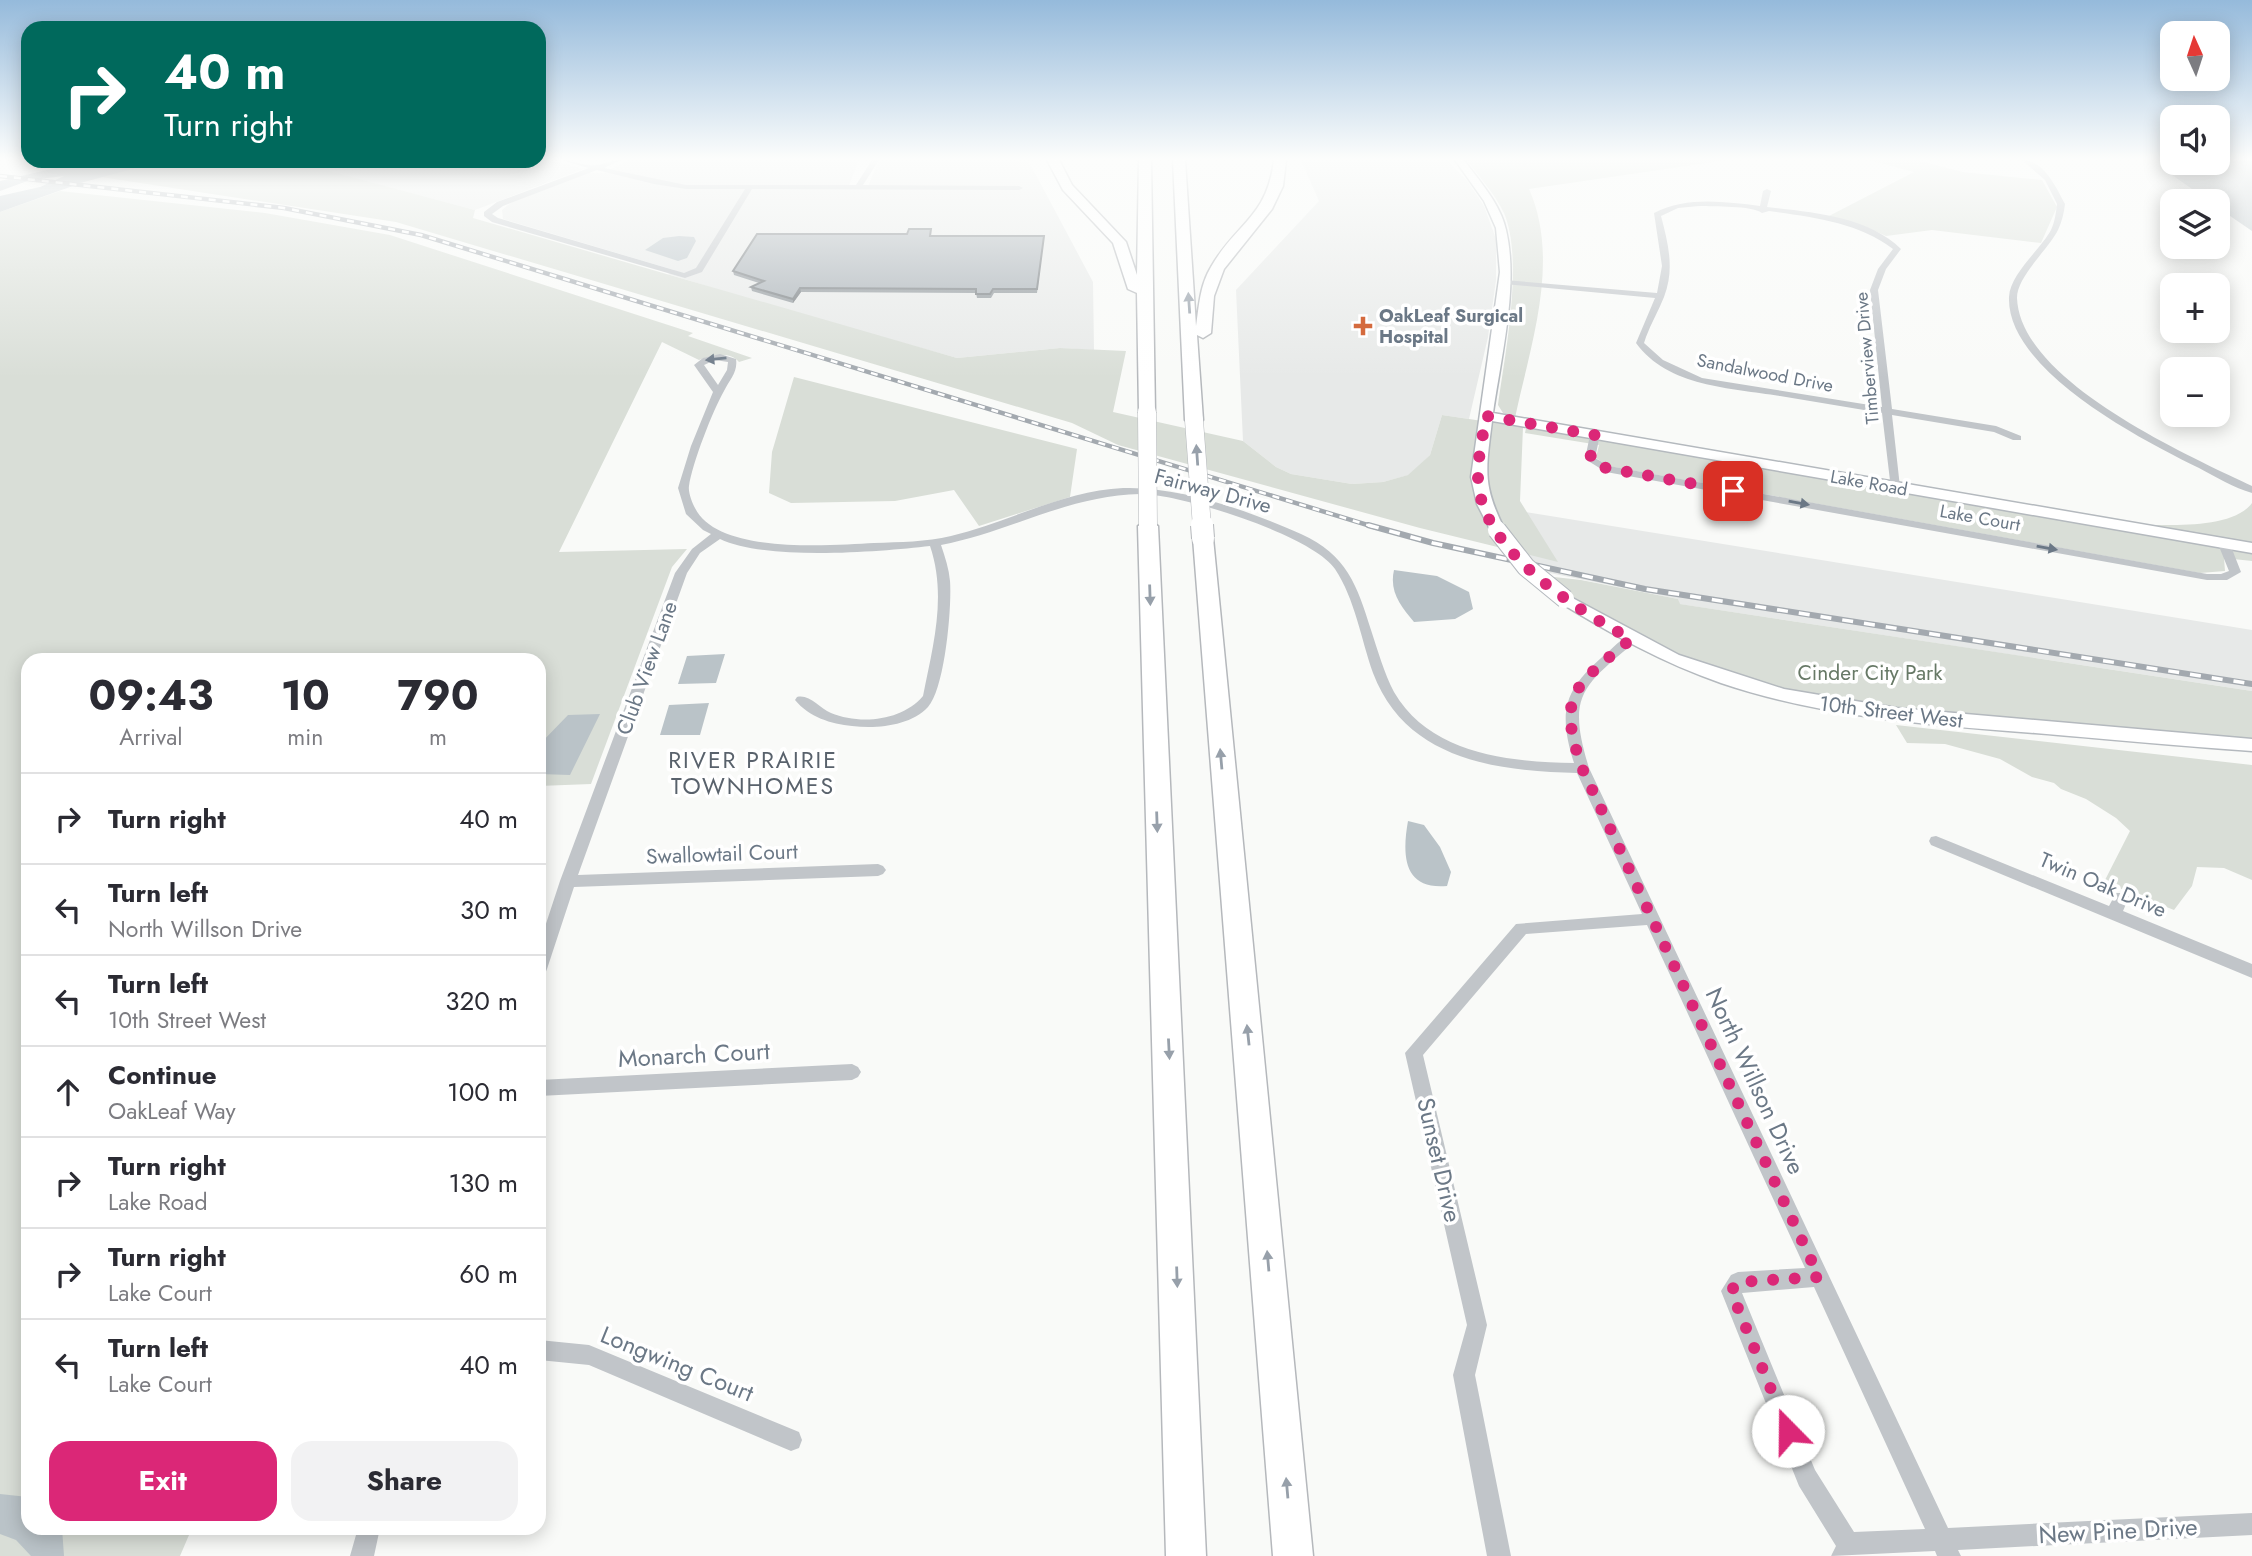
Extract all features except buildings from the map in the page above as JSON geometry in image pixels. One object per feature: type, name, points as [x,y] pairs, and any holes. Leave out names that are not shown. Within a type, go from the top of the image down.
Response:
[{"type":"highway","points":[[1110,233],[1119,242],[1144,313]]},
{"type":"highway","points":[[1145,233],[1148,526],[1158,859],[1171,1086],[1186,1556]]},
{"type":"highway","points":[[1184,233],[1203,538],[1293,1556]]},
{"type":"highway","points":[[1194,374],[1202,347],[1211,282],[1225,255],[1245,233]]},
{"type":"street","points":[[536,233],[685,276],[699,270],[722,233]]},
{"type":"street","name":"10th Street West","points":[[1501,233],[1504,282],[1478,477],[1484,504],[1497,530],[1526,567],[1565,599],[1631,639],[1731,680],[1844,709],[1913,718],[2251,746]]},
{"type":"street","name":"Sandalwood Drive","points":[[1661,233],[1669,262],[1660,296],[1643,328],[1640,343],[1648,355],[1672,369],[1700,380],[1886,411]]},
{"type":"street","name":"Timberview Drive","points":[[1872,233],[1897,249],[1882,270],[1874,290],[1895,487]]},
{"type":"street","points":[[2053,233],[2014,292],[2017,320],[2032,346],[2069,385],[2113,418],[2162,447],[2252,490]]},
{"type":"street","points":[[1504,282],[1660,296]]},
{"type":"street","points":[[718,392],[683,488],[684,498],[692,513],[719,534]]},
{"type":"street","points":[[1886,411],[1996,429],[2017,438]]},
{"type":"street","name":"Lake Road","points":[[1486,416],[2252,548]]},
{"type":"street","name":"Lake Court","points":[[1595,435],[1590,459],[1606,468],[2207,577],[2223,578],[2235,572],[2224,544]]},
{"type":"street","name":"Fairway Drive","points":[[719,534],[739,542],[795,549],[935,543],[1086,498],[1129,491],[1173,496],[1286,532],[1325,551],[1341,570],[1384,683],[1399,709],[1413,724],[1450,747],[1494,762],[1540,768],[1582,768]]},
{"type":"street","name":"Club View Lane","points":[[546,948],[681,573],[696,551],[719,534]]},
{"type":"street","points":[[802,700],[828,718],[846,721],[898,719],[923,707],[929,697],[943,621],[943,572],[935,543]]},
{"type":"street","name":"North Willson Drive","points":[[1631,639],[1591,673],[1570,705],[1571,736],[1582,768],[1945,1548]]},
{"type":"street","name":"Twin Oak Drive","points":[[1936,841],[2252,971]]},
{"type":"street","name":"Swallowtail Court","points":[[568,881],[878,870]]},
{"type":"street","points":[[2114,913],[2121,897]]},
{"type":"street","name":"Sunset Drive","points":[[1499,1556],[1464,1375],[1477,1325],[1414,1053],[1522,928],[1653,919]]},
{"type":"street","name":"Monarch Court","points":[[546,1088],[852,1072]]},
{"type":"street","points":[[1819,1277],[1738,1282],[1731,1291],[1807,1478],[1846,1550],[1945,1548]]},
{"type":"street","name":"Longwing Court","points":[[546,1351],[589,1355],[791,1440]]},
{"type":"street","name":"New Pine Drive","points":[[1945,1548],[2252,1524]]},
{"type":"street","points":[[362,1556],[367,1535]]},
{"type":"shaded area","points":[[549,233],[1067,233],[1093,282],[1094,350],[1060,348],[957,358],[668,274],[674,270]]},
{"type":"shaded area","name":"OakLeaf Surgical Hospital","points":[[1290,233],[1494,233],[1496,280],[1488,337],[1469,419],[1442,415],[1430,455],[1409,475],[1383,482],[1352,484],[1291,474],[1276,467],[1243,441],[1236,290]]},
{"type":"shaded area","points":[[694,237],[696,241],[687,258],[678,261],[645,250],[663,238]]},
{"type":"shaded area","points":[[1495,507],[2252,630],[2252,691],[1679,604],[1678,599],[1540,571],[1526,558]]},
{"type":"shaded area","points":[[1394,570],[1437,576],[1469,592],[1473,609],[1455,619],[1414,622],[1395,592]]},
{"type":"shaded area","points":[[725,654],[716,683],[678,684],[687,656]]},
{"type":"shaded area","points":[[709,703],[700,735],[660,735],[669,705]]},
{"type":"shaded area","points":[[600,714],[570,775],[546,774],[546,738],[568,715]]},
{"type":"shaded area","points":[[1408,821],[1424,825],[1440,847],[1451,872],[1447,886],[1432,886],[1422,882],[1409,868],[1405,846]]},
{"type":"shaded area","points":[[0,1494],[21,1496],[21,1535],[62,1535],[64,1556],[31,1556],[16,1540],[0,1534]]},
{"type":"green space","points":[[0,233],[376,233],[693,333],[688,336],[752,358],[739,362],[731,356],[720,355],[699,360],[662,342],[559,552],[687,549],[672,567],[591,784],[546,786],[546,653],[21,653],[21,1535],[189,1535],[180,1556],[0,1556]]},
{"type":"green space","points":[[432,233],[524,233],[957,358],[1060,348],[1126,351],[1113,412],[1243,441],[1276,467],[1291,474],[1352,484],[1383,482],[1408,475],[1430,455],[1442,415],[1523,427],[1520,501],[1558,562],[1420,528],[1118,445],[1072,423]]},
{"type":"green space","points":[[1510,233],[1540,233],[1543,274],[1540,304],[1515,418],[1503,413],[1498,405],[1513,281]]},
{"type":"green space","points":[[1878,233],[1912,233],[1886,236]]},
{"type":"green space","points":[[1954,233],[2046,233],[2041,243]]},
{"type":"green space","points":[[794,377],[1077,449],[1070,497],[979,526],[954,490],[895,501],[791,503],[769,493],[772,452]]},
{"type":"green space","points":[[1527,423],[2130,525],[2213,522],[2242,512],[2252,503],[2252,561],[2224,558],[2225,571],[2200,573],[1608,466],[1596,458],[1599,445],[1525,433]]},
{"type":"green space","name":"Cinder City Park","points":[[1536,575],[1581,580],[1678,599],[1680,604],[2252,691],[2252,745],[1830,706],[1631,639]]},
{"type":"green space","points":[[1896,725],[2252,765],[2252,880],[2224,868],[2197,867],[2192,886],[2174,910],[2104,882],[2130,831],[2116,818],[2086,799],[2061,789],[2054,783],[2032,777],[2000,759],[1945,744],[1907,743]]},
{"type":"railway","points":[[409,233],[1374,527]]},
{"type":"railway","points":[[1368,525],[1433,543],[1645,589],[2252,684]]},
{"type":"place","name":"OakLeaf Surgical Hospital","points":[[1363,326]]},
{"type":"district","name":"RIVER PRAIRIE TOWNHOMES","points":[[753,773]]},
{"type":"route","points":[[1733,491],[1601,467],[1590,459],[1595,435],[1486,416],[1478,477],[1484,504],[1497,530],[1526,567],[1553,590],[1631,639],[1591,673],[1578,689],[1570,705],[1571,736],[1582,768],[1819,1277],[1738,1282],[1731,1291],[1788,1431]]}]
